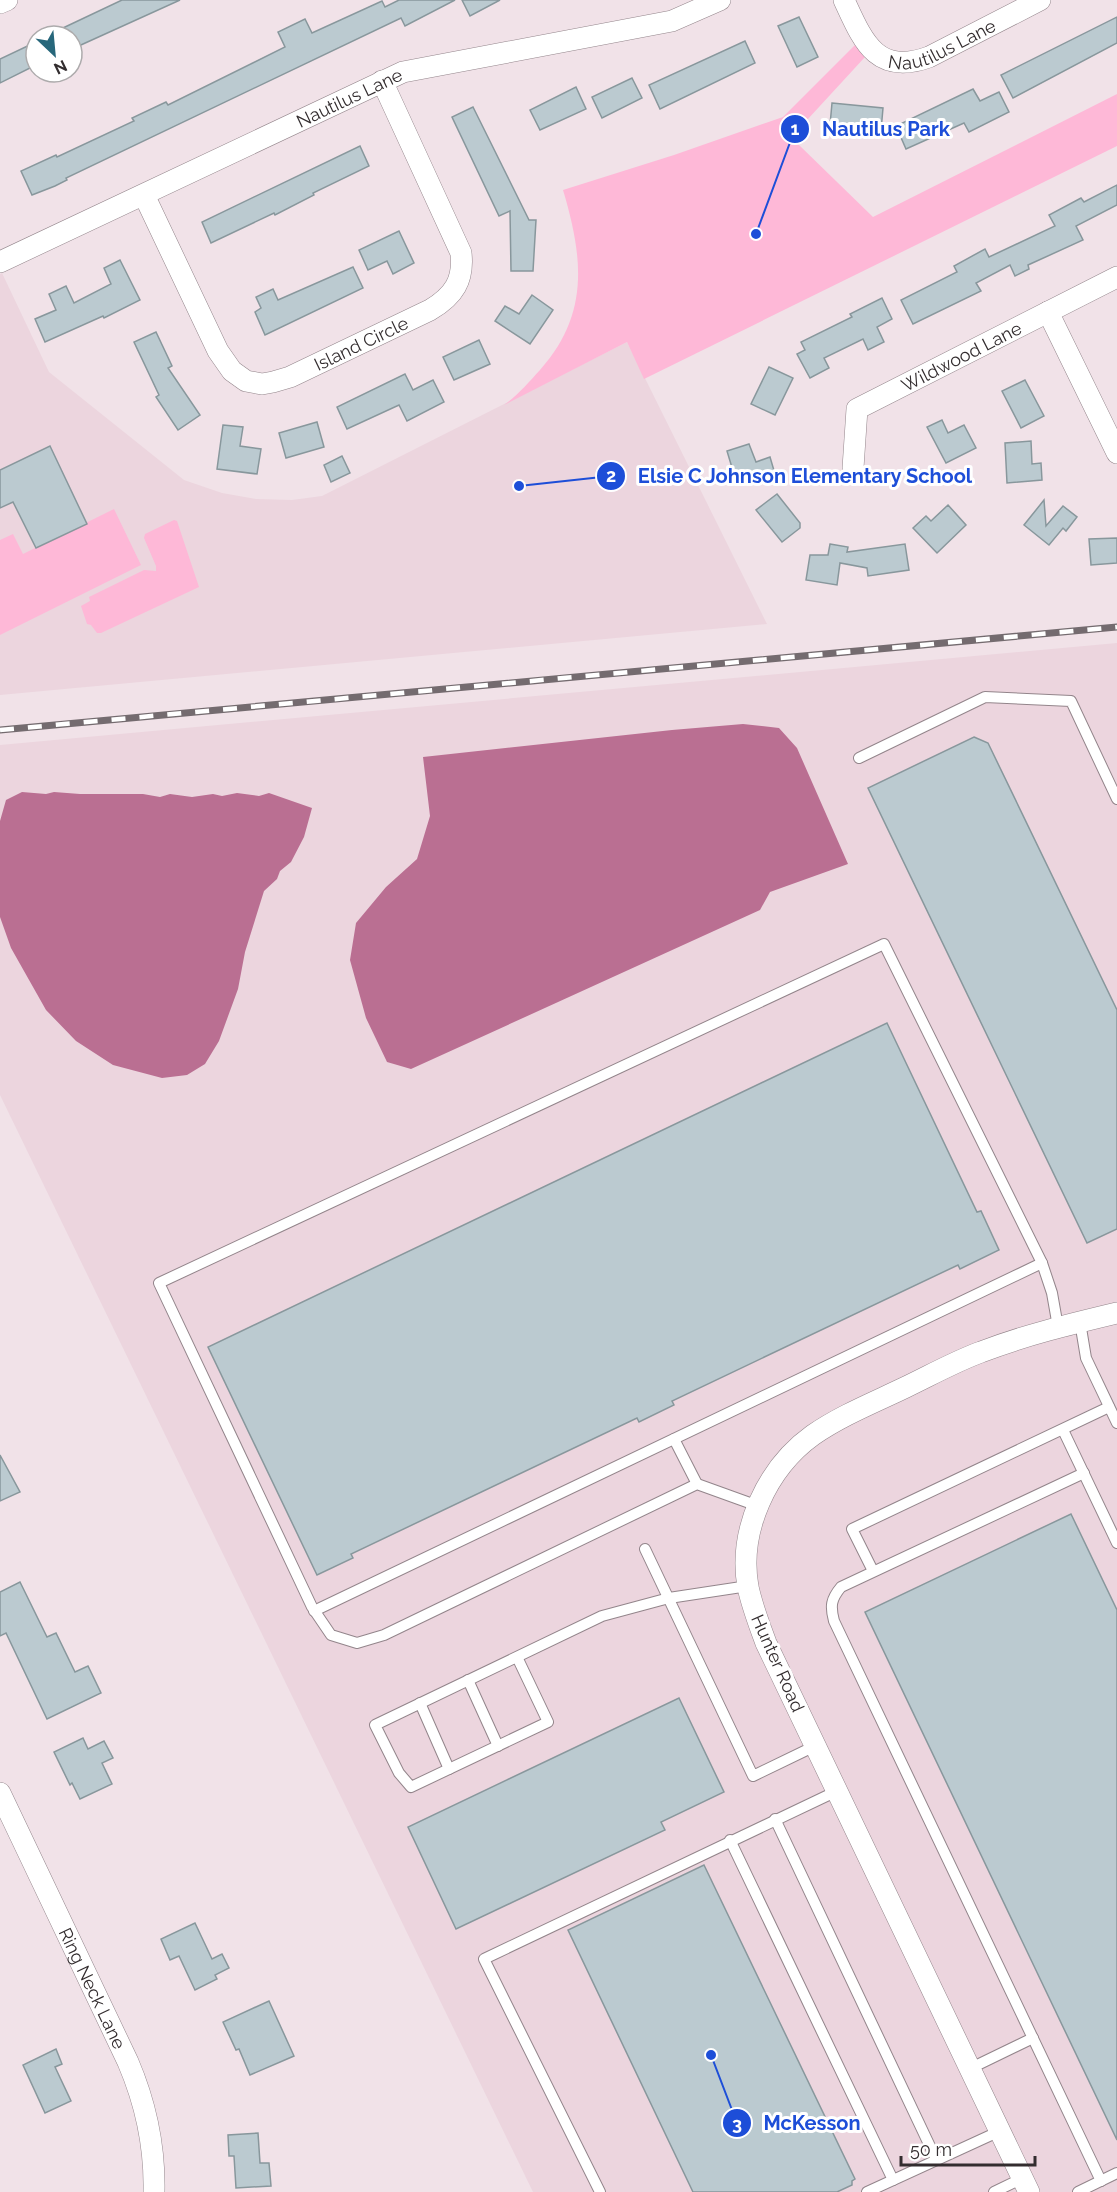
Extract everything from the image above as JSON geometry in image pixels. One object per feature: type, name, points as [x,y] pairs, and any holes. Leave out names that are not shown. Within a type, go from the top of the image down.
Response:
[{"type":"street","points":[[0,3],[7,0]]},
{"type":"street","name":"Nautilus Lane","points":[[3,253],[144,195],[382,81],[418,68],[672,21],[720,0]]},
{"type":"street","name":"Nautilus Lane","points":[[844,0],[860,33],[874,52],[891,62],[902,63],[916,62],[929,57],[1040,0]]},
{"type":"street","name":"Island Circle","points":[[144,195],[218,351],[232,371],[246,381],[262,384],[290,377],[430,310],[444,302],[459,282],[461,253],[382,81]]},
{"type":"street","name":"Wildwood Lane","points":[[853,468],[857,410],[1117,277]]},
{"type":"street","points":[[1048,312],[1117,453]]},
{"type":"street","name":"Hunter Road","points":[[1026,2185],[766,1643],[755,1616],[748,1586],[746,1553],[749,1531],[771,1480],[790,1454],[812,1436],[837,1420],[979,1353],[1058,1327],[1117,1313]]},
{"type":"street","name":"Ring Neck Lane","points":[[0,1792],[141,2094],[152,2141],[154,2192]]},
{"type":"lane","points":[[859,758],[985,697],[1071,701],[1117,799]]},
{"type":"lane","points":[[697,1484],[384,1635],[357,1643],[331,1635],[315,1611],[159,1283],[884,944],[1042,1263],[1053,1293],[1058,1327]]},
{"type":"lane","points":[[315,1611],[1042,1263]]},
{"type":"lane","points":[[1080,1322],[1086,1359],[1117,1423]]},
{"type":"lane","points":[[873,1571],[852,1529],[1109,1407]]},
{"type":"lane","points":[[1063,1430],[1117,1543]]},
{"type":"lane","points":[[675,1439],[697,1484],[758,1506]]},
{"type":"lane","points":[[1084,1473],[841,1587],[833,1596],[830,1608],[834,1621],[1101,2181]]},
{"type":"lane","points":[[645,1549],[753,1776],[815,1746]]},
{"type":"lane","points":[[517,1657],[548,1722],[411,1787],[399,1773],[375,1725],[602,1616],[669,1598],[748,1586]]},
{"type":"lane","points":[[468,1680],[498,1746]]},
{"type":"lane","points":[[420,1703],[449,1769]]},
{"type":"lane","points":[[600,2192],[484,1959],[837,1791]]},
{"type":"lane","points":[[775,1819],[936,2160]]},
{"type":"lane","points":[[730,1840],[893,2180]]},
{"type":"lane","points":[[969,2069],[1033,2038]]},
{"type":"lane","points":[[867,2192],[1000,2131]]},
{"type":"lane","points":[[1078,2192],[1117,2173]]},
{"type":"lane","points":[[994,2192],[1026,2185]]},
{"type":"shaded area","points":[[855,45],[865,57],[796,132],[799,145],[873,217],[1117,94],[1117,146],[644,379],[627,342],[504,405],[540,370],[556,349],[568,328],[575,306],[578,262],[563,190],[783,117]]},
{"type":"shaded area","points":[[2,273],[49,372],[184,480],[222,493],[256,499],[292,500],[322,496],[627,342],[767,624],[0,695],[0,274]]},
{"type":"shaded area","points":[[114,509],[141,565],[0,635],[0,540],[13,534],[23,554]]},
{"type":"shaded area","points":[[174,520],[177,521],[199,587],[97,633],[91,625],[87,624],[81,606],[90,601],[89,597],[144,570],[156,571],[144,538],[145,534]]},
{"type":"shaded area","points":[[1117,643],[1117,2192],[533,2192],[0,1095],[0,745]]},
{"type":"shaded area","points":[[743,724],[779,728],[797,748],[848,864],[770,892],[760,910],[411,1069],[387,1062],[366,1018],[350,960],[356,923],[386,887],[417,859],[430,816],[423,757]]},
{"type":"shaded area","points":[[22,792],[143,794],[160,797],[170,794],[192,797],[237,793],[259,796],[269,793],[312,808],[304,837],[291,862],[280,871],[277,879],[264,891],[245,952],[238,989],[219,1041],[205,1064],[187,1075],[162,1078],[113,1065],[76,1041],[46,1010],[11,948],[0,917],[0,821],[6,800]]},
{"type":"building","points":[[122,0],[180,0],[84,44],[84,24],[71,24]]},
{"type":"building","points":[[399,0],[455,0],[405,26],[401,18],[66,178],[67,180],[55,186],[32,195],[21,171],[134,121],[132,118],[166,102],[168,105],[285,47],[278,32],[305,19],[312,33],[382,1],[385,7]]},
{"type":"building","points":[[462,0],[500,0],[470,16]]},
{"type":"building","points":[[799,17],[818,57],[797,67],[778,26]]},
{"type":"building","points":[[1117,17],[1117,43],[1013,98],[1001,75]]},
{"type":"building","points":[[745,41],[755,63],[660,109],[649,85]]},
{"type":"building","points":[[24,48],[24,71],[0,83],[0,59]]},
{"type":"building","points":[[632,78],[642,98],[602,118],[592,97]]},
{"type":"building","points":[[576,87],[586,109],[540,130],[530,110]]},
{"type":"building","points":[[973,89],[980,101],[999,92],[1009,112],[969,132],[964,123],[906,149],[896,126]]},
{"type":"building","points":[[832,103],[883,108],[881,131],[830,125]]},
{"type":"building","points":[[473,107],[529,220],[536,220],[533,271],[511,271],[510,211],[499,216],[452,117]]},
{"type":"building","points":[[360,146],[369,166],[313,193],[314,195],[275,215],[274,213],[211,243],[202,222]]},
{"type":"building","points":[[1117,185],[1117,205],[1076,226],[1083,240],[1028,265],[1029,269],[1015,276],[1010,265],[976,283],[981,291],[913,324],[901,300],[957,272],[954,266],[985,249],[989,257],[1055,226],[1049,215],[1081,198],[1084,202]]},
{"type":"building","points":[[399,231],[414,263],[393,274],[387,261],[368,270],[359,250]]},
{"type":"building","points":[[120,260],[140,300],[104,318],[103,316],[45,342],[35,319],[56,310],[49,294],[66,286],[74,303],[111,284],[104,268]]},
{"type":"building","points":[[353,267],[363,288],[265,335],[255,312],[261,308],[256,297],[273,289],[278,300]]},
{"type":"building","points":[[532,295],[553,310],[530,344],[495,321],[505,306],[519,314]]},
{"type":"building","points":[[882,298],[892,319],[877,327],[884,342],[868,350],[863,339],[824,358],[829,368],[810,378],[797,354],[805,350],[801,342],[852,317],[850,314]]},
{"type":"building","points":[[156,332],[172,366],[168,368],[200,415],[178,430],[156,397],[159,395],[134,342]]},
{"type":"building","points":[[479,340],[490,364],[454,380],[443,357]]},
{"type":"building","points":[[769,367],[793,378],[775,415],[751,404]]},
{"type":"building","points":[[405,374],[413,390],[433,380],[444,402],[407,421],[399,405],[347,429],[337,407]]},
{"type":"building","points":[[1025,380],[1044,416],[1021,428],[1002,391]]},
{"type":"building","points":[[942,420],[948,433],[964,425],[976,448],[946,463],[927,427]]},
{"type":"building","points":[[317,422],[324,447],[286,458],[279,433]]},
{"type":"building","points":[[223,425],[243,427],[240,446],[261,449],[257,474],[217,469]]},
{"type":"building","points":[[1031,441],[1032,464],[1041,463],[1042,480],[1007,483],[1005,443]]},
{"type":"building","points":[[749,444],[756,462],[770,457],[775,474],[758,480],[756,474],[736,481],[727,451]]},
{"type":"building","points":[[50,446],[87,524],[36,548],[13,502],[0,508],[0,470]]},
{"type":"building","points":[[342,456],[350,473],[331,482],[324,465]]},
{"type":"building","points":[[777,494],[800,523],[800,528],[782,542],[756,510]]},
{"type":"building","points":[[1044,500],[1046,526],[1063,506],[1077,517],[1066,531],[1063,528],[1049,545],[1024,525]]},
{"type":"building","points":[[948,505],[966,525],[937,553],[913,528],[926,516],[931,521]]},
{"type":"building","points":[[1117,538],[1117,563],[1091,565],[1089,539]]},
{"type":"building","points":[[830,544],[848,547],[847,552],[905,544],[909,570],[868,576],[867,568],[840,563],[837,585],[806,580],[810,555],[828,555]]},
{"type":"building","points":[[974,737],[988,743],[1117,1010],[1117,1229],[1087,1243],[868,788]]},
{"type":"building","points":[[887,1023],[977,1212],[981,1211],[999,1250],[960,1269],[958,1265],[672,1401],[674,1405],[639,1422],[637,1418],[351,1554],[353,1558],[317,1575],[208,1347]]},
{"type":"building","points":[[0,1455],[20,1492],[0,1501]]},
{"type":"building","points":[[1071,1514],[1117,1610],[1117,2140],[865,1612]]},
{"type":"building","points":[[20,1582],[47,1637],[56,1633],[75,1672],[88,1666],[101,1693],[47,1719],[6,1633],[0,1636],[0,1592]]},
{"type":"building","points":[[679,1698],[724,1792],[661,1822],[665,1830],[456,1929],[408,1827]]},
{"type":"building","points":[[83,1738],[88,1749],[104,1741],[113,1758],[102,1763],[112,1784],[80,1799],[72,1783],[70,1785],[54,1752]]},
{"type":"building","points":[[704,1865],[855,2179],[852,2185],[837,2192],[693,2192],[568,1930]]},
{"type":"building","points":[[195,1923],[212,1959],[222,1954],[229,1968],[215,1975],[217,1979],[195,1990],[179,1956],[170,1960],[161,1939]]},
{"type":"building","points":[[269,2001],[294,2056],[250,2075],[239,2049],[236,2050],[223,2022]]},
{"type":"building","points":[[56,2049],[62,2064],[55,2067],[71,2101],[45,2113],[23,2065]]},
{"type":"building","points":[[258,2133],[260,2163],[269,2163],[271,2186],[236,2188],[234,2156],[229,2156],[228,2135]]},
{"type":"railway","points":[[0,730],[1117,627]]},
{"type":"place","name":"Nautilus Park","points":[[756,234]]},
{"type":"place","name":"Elsie C Johnson Elementary School","points":[[519,486]]},
{"type":"place","name":"McKesson","points":[[711,2055]]}]
